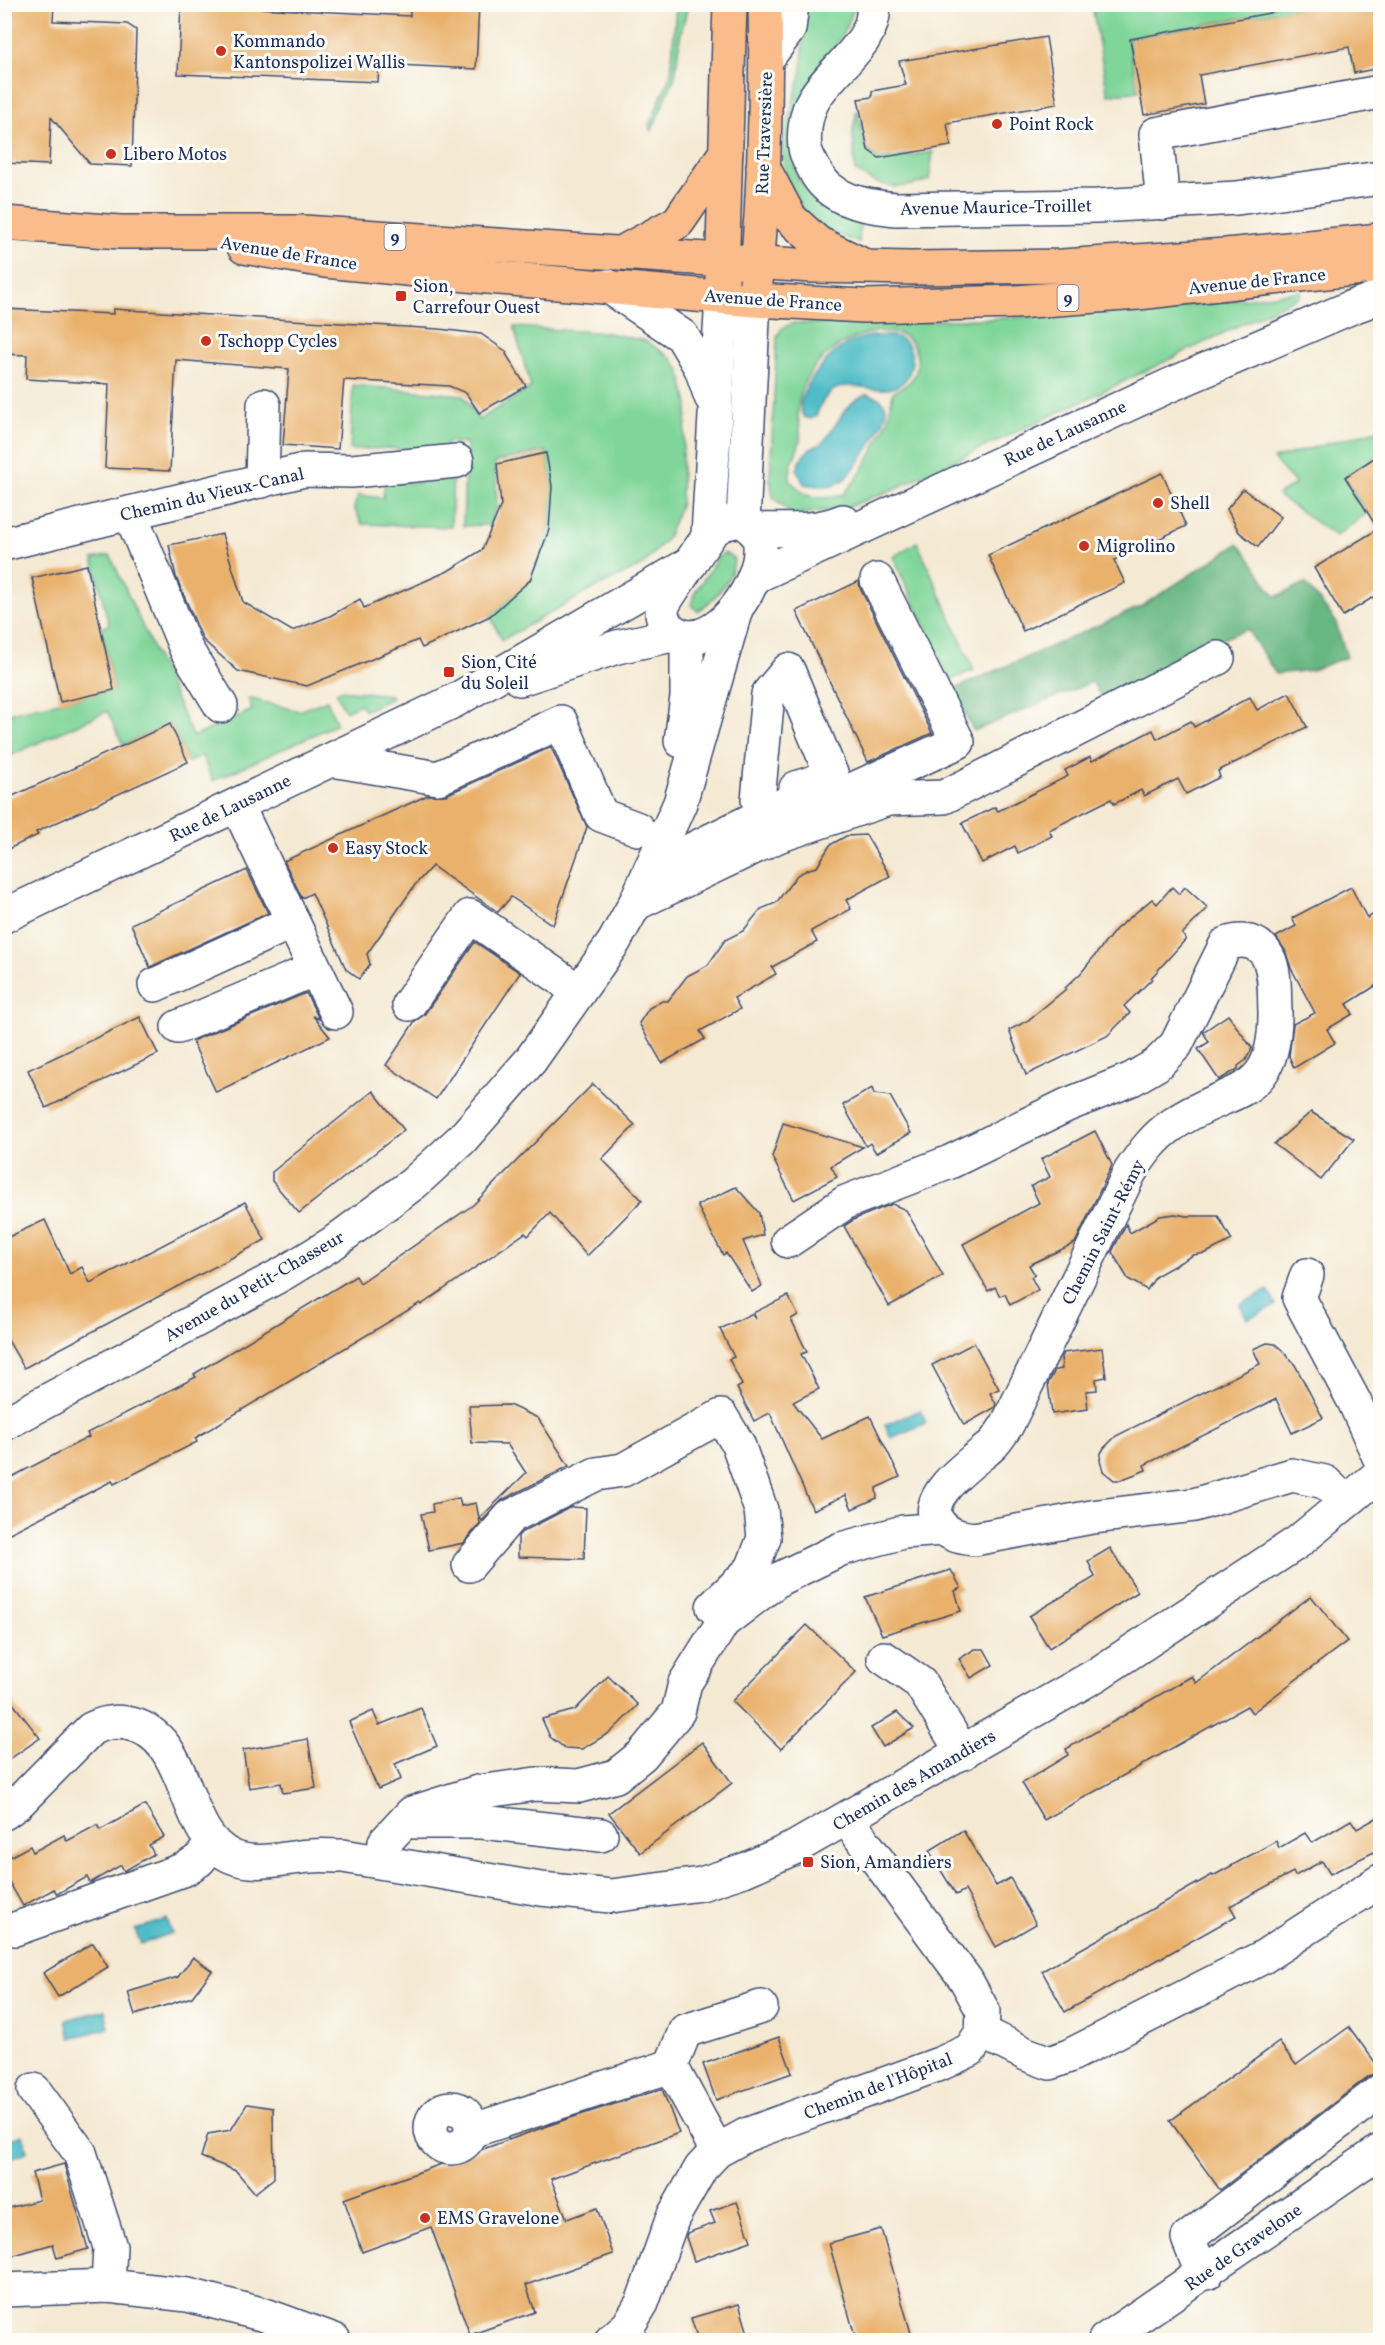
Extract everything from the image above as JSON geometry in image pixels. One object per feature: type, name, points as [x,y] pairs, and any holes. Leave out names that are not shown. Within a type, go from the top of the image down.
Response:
[{"type":"main road","name":"Rue Traversière","points":[[722,297],[730,4]]},
{"type":"main road","name":"Rue Traversière","points":[[754,300],[763,167],[765,4]]},
{"type":"main road","points":[[623,252],[678,222],[726,152]]},
{"type":"main road","points":[[763,167],[790,218],[818,243],[868,267]]},
{"type":"main road","name":"Avenue de France","points":[[4,224],[120,232],[303,231],[723,260],[868,267],[1074,265],[1226,255],[1380,240]]},
{"type":"main road","name":"Avenue de France","points":[[167,233],[325,261],[754,300],[863,306],[1016,302],[1238,284],[1380,268]]},
{"type":"street","points":[[766,60],[789,29],[792,4]]},
{"type":"street","name":"Avenue Maurice-Troillet","points":[[873,4],[874,17],[869,32],[813,99],[806,122],[805,149],[818,177],[842,199],[869,206],[914,209],[1043,208],[1237,198],[1380,178]]},
{"type":"street","points":[[1163,202],[1156,134],[1380,93]]},
{"type":"street","name":"Rue de Lausanne","points":[[708,536],[724,523],[804,531],[830,526],[915,491],[1380,268]]},
{"type":"street","points":[[608,286],[682,336],[701,368],[714,408]]},
{"type":"street","points":[[649,848],[667,799],[680,750],[687,697],[682,635],[669,629],[664,621],[662,609],[708,536],[722,297]]},
{"type":"street","name":"Rue de Lausanne","points":[[754,577],[1168,386],[1380,297]]},
{"type":"street","points":[[736,609],[754,577],[761,551],[757,534],[748,526],[754,300]]},
{"type":"street","points":[[262,481],[264,405]]},
{"type":"street","name":"Chemin du Vieux-Canal","points":[[4,544],[304,470],[352,471],[457,461]]},
{"type":"street","points":[[130,513],[186,649],[221,706]]},
{"type":"street","name":"Rue de Lausanne","points":[[4,916],[456,699],[690,563]]},
{"type":"street","points":[[649,848],[787,803],[849,791],[958,742],[877,580]]},
{"type":"street","name":"Rue de Lausanne","points":[[456,699],[617,647],[682,635],[701,636],[717,629],[736,609]]},
{"type":"street","name":"Avenue du Petit-Chasseur","points":[[4,1424],[284,1273],[333,1243],[414,1183],[462,1139],[530,1061],[614,942],[635,904],[649,848],[680,803],[736,609]]},
{"type":"street","points":[[635,904],[778,836],[888,799],[944,797],[1218,658]]},
{"type":"street","points":[[332,760],[438,778],[561,722],[601,815],[649,848]]},
{"type":"street","points":[[649,848],[694,825],[716,820],[758,800]]},
{"type":"street","points":[[243,802],[292,922],[325,972]]},
{"type":"street","points":[[243,802],[315,937],[336,1012]]},
{"type":"street","points":[[409,1004],[470,916],[578,993]]},
{"type":"street","points":[[155,985],[292,922]]},
{"type":"street","name":"Chemin Saint-Rémy","points":[[788,1241],[846,1202],[950,1162],[1067,1105],[1132,1079],[1156,1065],[1176,1045],[1226,944],[1237,940],[1248,940],[1265,952],[1271,962],[1275,1027],[1271,1056],[1263,1070],[1246,1087],[1172,1125],[1142,1154],[1130,1172],[1007,1425],[992,1446],[955,1475],[935,1504],[935,1517],[943,1528]]},
{"type":"street","points":[[178,1027],[325,972]]},
{"type":"street","points":[[1306,1275],[1299,1298],[1354,1401],[1380,1459]]},
{"type":"street","points":[[469,1565],[510,1517],[596,1474],[623,1470],[721,1416],[738,1444],[761,1510],[764,1538],[753,1569],[718,1601],[694,1633],[681,1668],[685,1683]]},
{"type":"street","name":"Chemin des Amandiers","points":[[4,1813],[18,1803],[91,1729],[116,1721],[139,1725],[155,1735],[166,1748],[204,1830],[213,1843],[232,1857],[249,1861],[343,1856],[541,1889],[610,1896],[701,1884],[744,1870],[794,1848],[1096,1675],[1298,1542],[1380,1474]]},
{"type":"street","points":[[383,1861],[385,1842],[412,1813],[478,1792],[536,1784],[579,1786],[616,1776],[642,1755],[678,1712],[685,1683],[723,1622],[779,1579],[841,1549],[903,1532],[943,1528],[956,1537],[974,1539],[1092,1517],[1194,1505],[1292,1475],[1324,1482],[1346,1502]]},
{"type":"street","points":[[884,1658],[920,1683],[963,1753]]},
{"type":"street","points":[[846,1819],[970,1987],[983,2011],[982,2032],[1026,2054],[1050,2062],[1069,2056],[1263,1957],[1380,1881]]},
{"type":"street","points":[[403,1822],[482,1822],[601,1835]]},
{"type":"street","points":[[15,1929],[185,1869],[199,1860],[213,1843]]},
{"type":"street","points":[[671,2066],[685,2031],[761,2007]]},
{"type":"street","name":"Chemin de l'Hôpital","points":[[627,2336],[642,2303],[673,2217],[701,2168],[717,2151],[746,2135],[942,2063],[970,2050],[982,2032]]},
{"type":"street","points":[[471,2131],[671,2066]]},
{"type":"street","points":[[671,2066],[717,2151]]},
{"type":"street","points":[[34,2090],[80,2153],[110,2247],[108,2286]]},
{"type":"street","points":[[1207,2272],[1198,2262],[1188,2238],[1380,2091]]},
{"type":"street","name":"Rue de Gravelone","points":[[1105,2340],[1380,2151]]},
{"type":"street","points":[[4,2290],[108,2286],[188,2295],[265,2315],[334,2340]]},
{"type":"green space","points":[[1092,4],[1314,5],[1128,38],[1138,91],[1108,95]]},
{"type":"green space","points":[[676,5],[688,5],[680,37],[675,77],[651,132],[649,125],[671,74]]},
{"type":"green space","points":[[805,5],[853,5],[854,9],[830,56],[791,157],[798,179],[824,207],[860,222],[859,243],[824,229],[808,219],[787,178],[782,144],[802,70]]},
{"type":"green space","points":[[857,109],[866,149],[879,160],[933,152],[929,180],[899,187],[882,185],[855,171],[853,131]]},
{"type":"green space","points":[[1301,291],[1300,296],[892,490],[845,508],[793,515],[773,497],[770,478],[777,337],[782,328],[793,323],[1047,316],[1238,300]],"holes":[[[878,331],[902,335],[911,343],[917,354],[916,372],[909,383],[893,392],[888,420],[870,457],[858,477],[843,495],[823,498],[806,495],[790,481],[790,474],[800,441],[798,409],[807,379],[824,356],[849,340]]]},
{"type":"green space","points":[[514,327],[608,333],[646,341],[671,358],[680,370],[688,405],[682,456],[681,503],[667,538],[643,565],[593,589],[502,640],[490,616],[530,580],[549,530],[552,486],[546,451],[495,462],[497,506],[489,525],[463,526],[466,444],[448,442],[444,456],[388,448],[350,450],[353,385],[463,395],[479,420],[531,387]]},
{"type":"green space","points":[[1380,429],[1380,454],[1345,477],[1367,513],[1336,536],[1277,495],[1296,484],[1273,459]]},
{"type":"green space","points":[[449,474],[453,474],[451,527],[362,524],[354,508],[358,495],[383,498],[385,481],[419,483],[421,478],[448,480]]},
{"type":"green space","points":[[917,542],[974,670],[950,680],[893,557]]},
{"type":"green space","points":[[1238,544],[1249,556],[1276,597],[1305,583],[1335,620],[1347,657],[1312,670],[1276,674],[1247,629],[1166,662],[1172,680],[1108,708],[1092,682],[974,731],[952,690],[1142,606]]},
{"type":"green space","points":[[724,553],[734,558],[731,574],[716,595],[698,611],[691,605],[694,594],[718,557]]},
{"type":"green space","points":[[110,555],[193,737],[252,710],[248,698],[299,711],[327,700],[337,724],[213,781],[202,756],[188,762],[170,724],[123,745],[107,711],[5,758],[4,714],[114,690],[101,628],[109,625],[93,559]]},
{"type":"green space","points":[[340,690],[391,695],[392,698],[364,711],[361,704],[345,711],[336,692]]},
{"type":"water","points":[[871,336],[893,336],[905,342],[912,355],[912,362],[904,381],[888,389],[843,387],[833,391],[824,400],[816,416],[811,419],[804,417],[801,409],[802,400],[819,369],[844,346]]},
{"type":"water","points":[[867,394],[880,399],[886,411],[881,426],[860,460],[837,484],[823,486],[804,484],[797,470],[804,455],[823,443],[847,408]]},
{"type":"water","points":[[1268,1290],[1276,1305],[1247,1319],[1240,1304]]},
{"type":"water","points":[[921,1410],[926,1423],[891,1438],[885,1425]]},
{"type":"water","points":[[167,1919],[172,1933],[141,1944],[135,1930]]},
{"type":"water","points":[[105,2010],[109,2028],[71,2038],[66,2020]]},
{"type":"water","points":[[23,2135],[27,2152],[5,2160],[5,2141]]},
{"type":"building","points":[[4,4],[54,4],[53,21],[127,24],[136,30],[132,166],[90,164],[51,117],[49,165],[4,163]]},
{"type":"building","points":[[181,4],[410,16],[410,4],[479,4],[476,69],[379,64],[378,82],[178,74]]},
{"type":"building","points":[[1318,4],[1380,4],[1380,68],[1354,73],[1349,47],[1199,75],[1204,104],[1144,115],[1130,39]]},
{"type":"building","points":[[1046,37],[1057,104],[947,123],[951,146],[879,158],[868,150],[858,99],[872,97],[872,91],[906,85],[899,61]]},
{"type":"building","points":[[4,309],[113,314],[113,309],[439,329],[481,334],[507,352],[506,354],[526,386],[479,413],[466,393],[449,386],[344,380],[338,449],[283,445],[289,369],[176,360],[170,471],[105,468],[109,384],[26,379],[27,355],[4,354]]},
{"type":"building","points":[[546,453],[552,486],[549,530],[530,580],[490,616],[422,648],[418,640],[307,686],[238,671],[203,640],[176,577],[169,545],[222,534],[243,602],[292,631],[330,616],[360,599],[364,608],[448,571],[482,550],[501,505],[497,464]]},
{"type":"building","points":[[1380,454],[1380,593],[1343,616],[1314,568],[1378,529],[1345,477]]},
{"type":"building","points":[[1162,473],[1186,526],[1114,560],[1125,583],[1023,631],[988,555]]},
{"type":"building","points":[[1243,489],[1281,517],[1258,547],[1239,532],[1227,509]]},
{"type":"building","points":[[87,565],[114,690],[60,702],[32,578]]},
{"type":"building","points":[[859,581],[860,588],[932,733],[868,762],[796,611]]},
{"type":"building","points":[[1289,693],[1307,727],[1218,771],[1220,777],[1186,794],[1178,779],[1144,796],[1141,790],[1114,804],[1111,799],[1049,830],[1052,836],[1018,853],[1015,846],[982,863],[962,823],[995,807],[998,811],[1068,776],[1065,770],[1090,757],[1092,761],[1153,730],[1157,739],[1191,721],[1194,727],[1250,697],[1257,710]]},
{"type":"building","points":[[170,724],[188,762],[36,832],[38,835],[4,851],[4,800]]},
{"type":"building","points":[[551,747],[587,827],[553,925],[511,897],[498,912],[432,866],[415,885],[367,954],[370,964],[359,979],[346,969],[312,893],[302,898],[284,861],[428,795],[446,795]]},
{"type":"building","points":[[866,835],[890,876],[846,900],[851,909],[811,931],[817,942],[772,967],[776,974],[734,998],[740,1009],[700,1031],[705,1039],[662,1063],[639,1023],[649,1008],[662,1001],[668,1001],[687,976],[708,965],[725,940],[743,931],[761,909],[776,903],[797,875],[817,867],[830,845],[846,836]]},
{"type":"building","points":[[247,870],[268,913],[150,967],[131,924]]},
{"type":"building","points":[[1172,887],[1179,894],[1185,887],[1208,908],[1182,934],[1186,939],[1152,979],[1124,1006],[1130,1013],[1107,1036],[1026,1075],[1009,1030],[1027,1021],[1066,989],[1116,929],[1152,899],[1157,904]]},
{"type":"building","points":[[1351,887],[1367,918],[1380,911],[1380,983],[1347,1004],[1353,1014],[1327,1029],[1335,1043],[1294,1068],[1289,1056],[1293,1024],[1315,1013],[1291,968],[1285,950],[1276,937],[1296,926],[1292,918]]},
{"type":"building","points":[[475,942],[520,973],[436,1099],[386,1065],[415,1021],[424,1015]]},
{"type":"building","points":[[306,993],[319,1019],[313,1016],[330,1037],[216,1092],[192,1041]]},
{"type":"building","points":[[1228,1015],[1252,1048],[1238,1069],[1219,1080],[1198,1049],[1209,1042],[1203,1032]]},
{"type":"building","points":[[140,1017],[158,1054],[46,1108],[28,1070]]},
{"type":"building","points":[[593,1084],[635,1125],[602,1159],[642,1200],[587,1256],[550,1213],[528,1236],[525,1233],[421,1305],[420,1303],[195,1438],[197,1442],[114,1484],[112,1481],[4,1536],[4,1481],[89,1437],[87,1433],[196,1377],[194,1374],[356,1276],[360,1283],[473,1205]]},
{"type":"building","points":[[872,1088],[874,1094],[890,1096],[911,1133],[876,1153],[870,1143],[866,1146],[843,1105]]},
{"type":"building","points":[[373,1091],[404,1130],[299,1213],[272,1181],[272,1172]]},
{"type":"building","points":[[1311,1112],[1354,1139],[1321,1180],[1274,1144]]},
{"type":"building","points":[[783,1123],[863,1147],[831,1166],[837,1177],[794,1200],[772,1157]]},
{"type":"building","points":[[1095,1131],[1112,1165],[1075,1243],[1029,1265],[1035,1275],[1031,1277],[1038,1290],[1010,1305],[1005,1294],[1000,1296],[995,1287],[988,1291],[963,1244],[1039,1203],[1031,1186],[1050,1177],[1041,1159]]},
{"type":"building","points":[[736,1187],[759,1213],[763,1235],[743,1241],[762,1286],[752,1292],[726,1253],[723,1255],[697,1205]]},
{"type":"building","points":[[245,1202],[265,1240],[24,1368],[4,1333],[4,1239],[45,1220],[70,1274],[82,1267],[90,1283]]},
{"type":"building","points":[[892,1204],[906,1210],[943,1276],[889,1306],[844,1226]]},
{"type":"building","points":[[1175,1214],[1218,1216],[1232,1240],[1206,1253],[1193,1255],[1156,1276],[1147,1290],[1128,1279],[1112,1252],[1126,1224],[1130,1233],[1160,1216]]},
{"type":"building","points":[[788,1296],[798,1315],[791,1319],[807,1352],[801,1354],[819,1389],[793,1402],[822,1439],[870,1416],[900,1477],[876,1488],[877,1498],[852,1509],[846,1495],[813,1510],[770,1413],[754,1421],[737,1388],[742,1385],[729,1359],[734,1357],[720,1329],[751,1314],[756,1319],[753,1313]]},
{"type":"building","points":[[974,1343],[999,1389],[990,1393],[996,1404],[994,1408],[964,1425],[932,1365]]},
{"type":"building","points":[[1267,1343],[1275,1344],[1295,1365],[1323,1418],[1292,1433],[1276,1399],[1144,1465],[1146,1470],[1120,1480],[1114,1480],[1103,1471],[1101,1453],[1116,1436],[1260,1364],[1253,1349]]},
{"type":"building","points":[[1102,1348],[1106,1377],[1096,1379],[1097,1390],[1086,1391],[1088,1409],[1052,1414],[1048,1384],[1055,1370],[1062,1369],[1063,1353]]},
{"type":"building","points":[[509,1405],[538,1418],[569,1466],[502,1500],[482,1521],[480,1518],[526,1473],[507,1444],[472,1443],[469,1406]]},
{"type":"building","points":[[459,1498],[461,1506],[476,1503],[480,1523],[464,1543],[429,1550],[421,1514],[433,1512],[432,1504]]},
{"type":"building","points":[[571,1507],[586,1508],[584,1559],[518,1557],[518,1536],[522,1532]]},
{"type":"building","points":[[1110,1548],[1138,1592],[1049,1648],[1029,1616],[1095,1577],[1088,1561]]},
{"type":"building","points":[[951,1570],[961,1588],[955,1591],[961,1611],[882,1635],[865,1597]]},
{"type":"building","points":[[1311,1596],[1347,1641],[1252,1713],[1247,1706],[1044,1820],[1022,1783],[1068,1755],[1066,1749],[1192,1676],[1196,1683]]},
{"type":"building","points":[[807,1625],[856,1672],[781,1749],[732,1701]]},
{"type":"building","points":[[975,1649],[984,1649],[993,1665],[971,1678],[959,1659]]},
{"type":"building","points":[[608,1676],[638,1705],[611,1732],[582,1749],[565,1748],[550,1737],[542,1719],[575,1710]]},
{"type":"building","points":[[4,1692],[40,1738],[4,1763]]},
{"type":"building","points":[[421,1708],[437,1746],[395,1764],[401,1779],[378,1789],[349,1722],[373,1711],[379,1725]]},
{"type":"building","points":[[897,1712],[914,1728],[883,1747],[871,1728]]},
{"type":"building","points":[[308,1739],[316,1788],[283,1793],[281,1783],[249,1788],[243,1750]]},
{"type":"building","points":[[702,1742],[732,1783],[640,1853],[609,1813]]},
{"type":"building","points":[[145,1805],[164,1837],[149,1845],[154,1854],[124,1871],[121,1865],[90,1883],[87,1877],[57,1894],[54,1889],[23,1906],[4,1873],[4,1860],[30,1846],[33,1852],[64,1835],[67,1841],[97,1825],[100,1830]]},
{"type":"building","points":[[1380,1816],[1380,1849],[1330,1874],[1322,1861],[1295,1876],[1293,1872],[1230,1906],[1236,1916],[1065,2012],[1042,1971],[1276,1841],[1279,1848],[1305,1833],[1312,1843],[1351,1820],[1357,1829]]},
{"type":"building","points":[[963,1830],[996,1886],[1010,1878],[1036,1924],[996,1947],[965,1890],[956,1895],[929,1851]]},
{"type":"building","points":[[93,1943],[108,1967],[58,1997],[43,1973]]},
{"type":"building","points":[[193,1957],[212,1971],[192,1997],[135,2015],[128,1992],[178,1977]]},
{"type":"building","points":[[1349,2027],[1380,2069],[1380,2073],[1369,2076],[1220,2190],[1170,2121],[1279,2042],[1296,2065]]},
{"type":"building","points":[[779,2037],[792,2073],[716,2100],[703,2064]]},
{"type":"building","name":"EMS Gravelone","points":[[662,2089],[679,2133],[551,2179],[567,2219],[597,2208],[613,2254],[526,2285],[535,2312],[470,2335],[431,2227],[362,2252],[344,2199],[564,2120]]},
{"type":"building","points":[[247,2104],[273,2108],[274,2178],[255,2193],[236,2171],[201,2157],[208,2134],[231,2130]]},
{"type":"building","points":[[64,2164],[88,2249],[57,2258],[53,2244],[4,2258],[4,2209],[39,2200],[32,2173]]},
{"type":"building","points":[[737,2202],[751,2241],[694,2261],[686,2237],[687,2233],[715,2223],[710,2211]]},
{"type":"building","points":[[881,2229],[913,2340],[856,2340],[829,2243]]},
{"type":"building","points":[[739,2304],[750,2340],[698,2340],[691,2318]]},
{"type":"place","name":"Kommando Kantonspolizei Wallis","points":[[221,51]]},
{"type":"place","name":"Point Rock","points":[[997,124]]},
{"type":"place","name":"Libero Motos","points":[[111,154]]},
{"type":"place","name":"Sion, Carrefour Ouest","points":[[401,296]]},
{"type":"place","name":"Tschopp Cycles","points":[[206,341]]},
{"type":"place","name":"Shell","points":[[1158,503]]},
{"type":"place","name":"Migrolino","points":[[1084,546]]},
{"type":"place","name":"Sion, Cité du Soleil","points":[[449,672]]},
{"type":"place","name":"Easy Stock","points":[[333,848]]},
{"type":"place","name":"Sion, Amandiers","points":[[808,1862]]},
{"type":"place","name":"EMS Gravelone","points":[[425,2218]]}]
